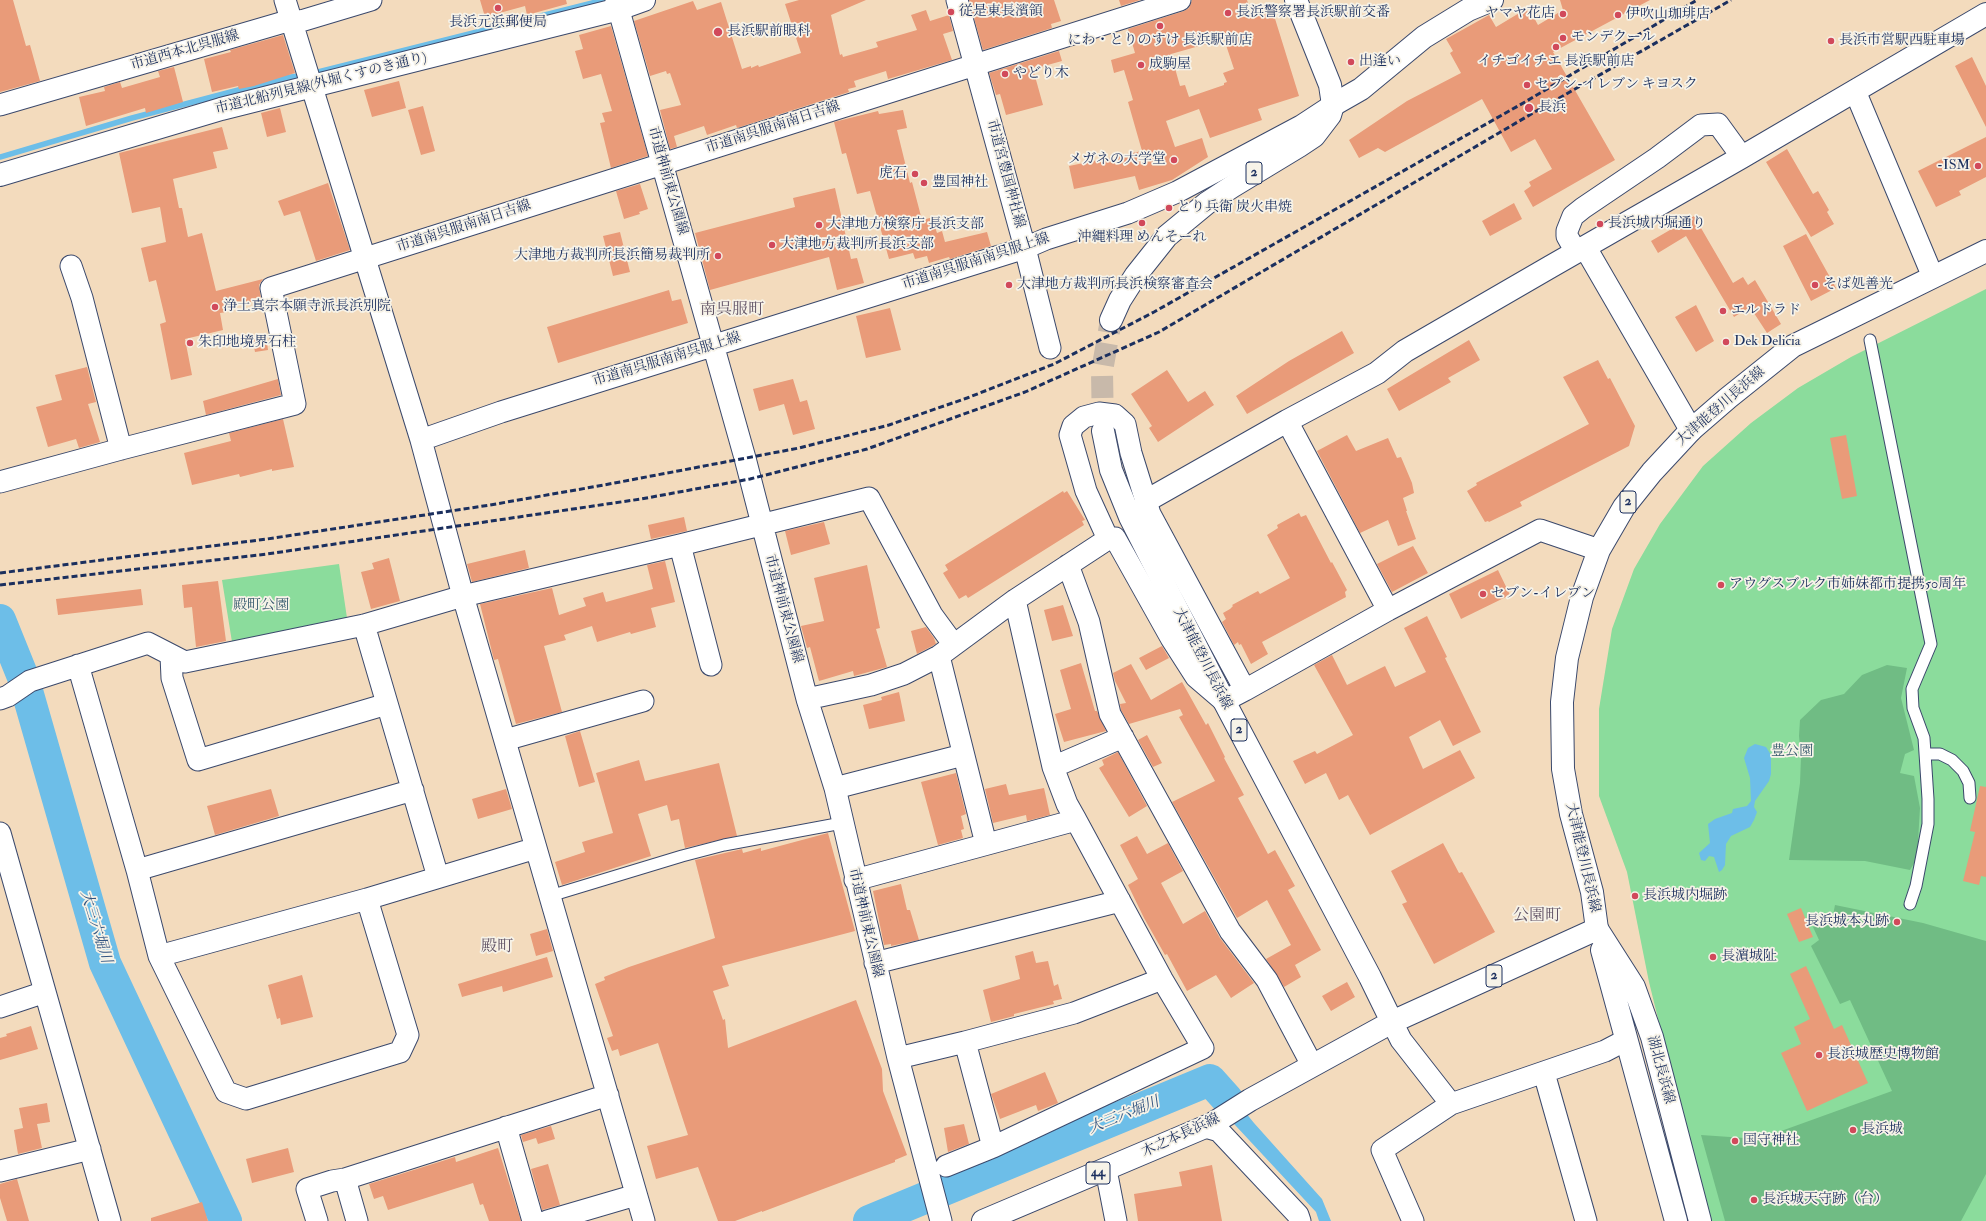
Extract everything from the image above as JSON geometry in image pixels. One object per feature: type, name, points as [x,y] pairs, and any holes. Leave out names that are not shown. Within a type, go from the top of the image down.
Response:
[{"type":"main road","name":"市道北船列見線(外堀くすのき通り)","points":[[0,175],[221,109],[618,4],[644,0]]},
{"type":"main road","points":[[1296,0],[1330,85],[1333,105]]},
{"type":"main road","name":"市道南呉服南南呉服上線","points":[[1333,105],[1361,89],[1424,37],[1468,10],[1492,0]]},
{"type":"main road","points":[[1146,501],[1287,421],[1377,373],[1405,351],[1742,157],[1986,14]]},
{"type":"main road","name":"2","points":[[1111,320],[1120,300],[1136,275],[1167,236],[1207,203],[1314,136],[1324,124],[1333,105]]},
{"type":"main road","points":[[1580,250],[1691,430]]},
{"type":"main road","name":"大津能登川長浜線","points":[[1103,430],[1111,470],[1130,517],[1224,701],[1370,977],[1392,1022],[1597,929],[1592,892],[1571,814],[1563,769],[1562,702],[1567,658],[1582,597],[1599,550],[1629,501],[1652,472],[1691,430],[1728,398],[1794,346],[1986,251]]},
{"type":"main road","name":"湖北長浜線","points":[[1597,929],[1676,1221]]},
{"type":"main road","name":"湖北長浜線","points":[[1597,929],[1634,987],[1652,1038],[1700,1221]]},
{"type":"main road","name":"木之本長浜線","points":[[983,1221],[1209,1126],[1250,1100],[1392,1022]]},
{"type":"street","points":[[285,0],[421,440],[463,596],[644,1221]]},
{"type":"street","name":"市道西本北呉服線","points":[[0,105],[291,20],[301,21],[371,0]]},
{"type":"street","name":"市道宮豊国神社線","points":[[957,0],[1025,248],[1050,348]]},
{"type":"street","name":"市道南呉服南南日吉線","points":[[121,449],[296,404],[271,288],[1180,0]]},
{"type":"street","name":"市道神前東公園線","points":[[618,4],[745,458],[807,700],[835,788],[855,880],[898,1058],[938,1173],[940,1213]]},
{"type":"street","points":[[1855,91],[1933,277]]},
{"type":"street","name":"市道南呉服南南呉服上線","points":[[421,440],[501,412],[1025,248],[1046,239],[1128,213],[1177,192],[1301,126],[1333,105]]},
{"type":"street","points":[[1580,250],[1567,236],[1567,231],[1573,216],[1657,158],[1701,125],[1718,124],[1742,157]]},
{"type":"street","points":[[0,482],[121,449],[82,298],[71,266]]},
{"type":"street","points":[[1108,539],[1086,490],[1070,435],[1072,426],[1084,416],[1099,413],[1115,415],[1125,424],[1131,453],[1150,514],[1245,690]]},
{"type":"street","points":[[1287,421],[1388,610]]},
{"type":"street","points":[[4,697],[30,681],[148,644],[185,662],[364,625],[463,596],[680,546],[869,498],[932,615],[947,651],[963,754],[986,844]]},
{"type":"street","points":[[807,700],[871,685],[904,674],[947,651],[1015,600],[1108,539],[1115,538],[1171,638],[1196,677],[1224,701],[1388,610],[1540,530],[1599,550]]},
{"type":"street","points":[[680,546],[711,665]]},
{"type":"street","points":[[1068,565],[1089,622],[1110,714],[1230,931],[1267,980],[1312,1065]]},
{"type":"street","points":[[938,1173],[1203,1048],[1162,979],[1067,804],[1054,767],[1015,600]]},
{"type":"street","points":[[364,625],[438,877]]},
{"type":"street","points":[[171,656],[172,678],[198,760],[387,704]]},
{"type":"street","points":[[78,665],[137,870],[159,956],[226,1092],[246,1099],[400,1052],[408,1035],[367,899]]},
{"type":"street","points":[[505,740],[643,701]]},
{"type":"street","points":[[1054,767],[1123,738]]},
{"type":"street","points":[[835,788],[963,754]]},
{"type":"street","points":[[137,870],[413,790]]},
{"type":"street","points":[[855,880],[1076,820]]},
{"type":"street","points":[[0,833],[7,884],[45,992],[110,1221]]},
{"type":"street","points":[[159,956],[367,899],[536,848]]},
{"type":"street","points":[[875,963],[1120,900]]},
{"type":"street","points":[[898,1058],[1074,1013],[1162,979]]},
{"type":"street","points":[[0,1007],[45,992]]},
{"type":"street","points":[[1392,1022],[1401,1040],[1451,1104]]},
{"type":"street","points":[[1413,1221],[1382,1150],[1451,1104],[1544,1073],[1626,1040]]},
{"type":"street","points":[[965,1042],[993,1147]]},
{"type":"street","points":[[1544,1073],[1586,1221]]},
{"type":"street","points":[[317,1221],[307,1189],[332,1181],[344,1179],[608,1095]]},
{"type":"street","points":[[1209,1126],[1218,1131],[1298,1215],[1300,1221]]},
{"type":"street","points":[[506,1127],[533,1221]]},
{"type":"street","points":[[0,1171],[90,1149]]},
{"type":"street","points":[[1101,1171],[1108,1180],[1116,1221]]},
{"type":"street","points":[[344,1179],[357,1221]]},
{"type":"street","points":[[547,1221],[636,1195]]},
{"type":"lane","points":[[1870,340],[1931,644],[1912,689],[1913,708],[1924,738],[1926,754],[1928,824],[1916,886],[1910,904]]},
{"type":"lane","points":[[1926,754],[1940,754],[1952,760],[1963,770],[1969,784],[1970,798]]},
{"type":"lane","points":[[550,896],[682,856],[724,846],[842,823]]},
{"type":"green space","name":"豊公園","points":[[1986,289],[1986,1221],[1708,1221],[1649,982],[1627,872],[1599,796],[1599,709],[1612,629],[1634,569],[1660,524],[1703,466],[1751,423],[1798,388],[1851,357]]},
{"type":"green space","name":"殿町公園","points":[[339,564],[347,618],[232,642],[222,580]]},
{"type":"green space","points":[[1887,665],[1907,668],[1901,698],[1914,750],[1905,754],[1900,773],[1914,776],[1920,808],[1917,858],[1910,870],[1865,861],[1789,860],[1800,783],[1800,720],[1821,700],[1844,694],[1862,675]]},
{"type":"green space","points":[[1835,905],[1923,923],[1986,941],[1986,1174],[1961,1221],[1725,1221],[1701,1135],[1759,1139],[1892,1091],[1850,1000],[1840,1004],[1811,946],[1819,940],[1813,927],[1833,915]]},
{"type":"water","points":[[1755,744],[1766,747],[1771,755],[1771,774],[1769,781],[1755,801],[1754,807],[1757,812],[1750,827],[1731,836],[1726,844],[1725,865],[1719,872],[1714,857],[1709,856],[1705,861],[1701,860],[1699,853],[1710,843],[1708,824],[1715,819],[1732,813],[1733,809],[1747,806],[1751,801],[1750,778],[1744,758],[1748,748]]},
{"type":"water","points":[[1209,1068],[1254,1123],[1322,1199],[1331,1221],[1319,1221],[1316,1212],[1209,1097],[1199,1095],[1187,1080]]},
{"type":"building","points":[[0,0],[13,0],[26,46],[30,45],[40,81],[0,92]]},
{"type":"building","points":[[480,0],[566,0],[567,4],[527,15],[525,6],[485,17]]},
{"type":"building","points":[[799,0],[866,0],[831,15],[840,55],[842,54],[843,57],[878,47],[876,42],[917,30],[911,15],[926,10],[930,21],[949,15],[953,31],[943,34],[952,60],[888,79],[886,71],[854,81],[856,87],[848,89],[849,92],[737,128],[736,125],[707,135],[704,126],[674,136],[677,147],[670,149],[660,110],[681,105],[670,73],[667,74],[666,71],[650,76],[634,21],[693,1],[697,10],[721,2],[742,69],[751,66],[751,68],[758,65],[759,67],[801,53],[785,4]]},
{"type":"building","points":[[969,0],[1054,0],[1061,21],[1051,24],[1052,28],[983,50]]},
{"type":"building","points":[[1119,0],[1140,0],[1121,6]]},
{"type":"building","points":[[1192,0],[1247,0],[1252,15],[1272,9],[1299,96],[1258,109],[1262,120],[1210,138],[1199,109],[1166,121],[1175,147],[1202,138],[1208,157],[1172,180],[1139,190],[1135,176],[1074,189],[1069,166],[1142,151],[1128,102],[1133,100],[1124,70],[1114,73],[1111,60],[1135,53],[1128,29],[1184,11],[1189,8]],"holes":[[[1224,39],[1234,69],[1223,73],[1227,82],[1224,83],[1224,85],[1189,97],[1185,85],[1180,86],[1171,54]]]},
{"type":"building","points":[[1560,0],[1650,0],[1553,52],[1615,160],[1533,207],[1524,191],[1531,186],[1529,182],[1552,169],[1535,139],[1511,152],[1482,99],[1385,152],[1378,148],[1359,158],[1349,140],[1407,101],[1461,73],[1450,53],[1453,51],[1446,39],[1489,15],[1496,27],[1526,9],[1530,15],[1532,14],[1538,25],[1563,10]]},
{"type":"building","points":[[611,26],[648,156],[611,168],[600,123],[605,122],[602,113],[612,111],[601,74],[583,79],[575,51],[583,49],[579,35]]},
{"type":"building","points":[[283,35],[295,73],[254,86],[239,89],[238,86],[212,92],[204,59]]},
{"type":"building","points":[[1059,51],[1062,61],[1033,69],[1043,105],[1006,115],[1000,94],[996,95],[989,73]]},
{"type":"building","points":[[1972,57],[1986,86],[1986,127],[1955,66]]},
{"type":"building","points":[[174,67],[183,102],[146,113],[145,108],[86,126],[79,97],[105,91],[104,87],[120,82],[122,88],[160,77],[158,71]]},
{"type":"building","points":[[399,81],[406,108],[372,117],[364,90]]},
{"type":"building","points":[[423,106],[435,151],[421,155],[408,110]]},
{"type":"building","points":[[280,108],[286,132],[267,137],[261,113]]},
{"type":"building","points":[[903,110],[907,128],[897,130],[910,183],[912,182],[922,220],[930,218],[937,233],[942,231],[945,242],[987,232],[991,246],[950,259],[949,257],[929,263],[927,256],[915,259],[913,253],[889,259],[870,191],[857,194],[846,153],[842,154],[834,122],[878,111],[879,114]]},
{"type":"building","points":[[222,127],[228,149],[213,152],[217,168],[173,179],[179,208],[182,208],[188,237],[202,233],[216,291],[263,279],[259,285],[261,300],[226,307],[227,312],[220,313],[223,330],[185,339],[192,375],[171,380],[160,324],[166,322],[156,280],[149,282],[141,248],[166,242],[160,207],[132,213],[119,153]]},
{"type":"building","points":[[1986,137],[1986,177],[1959,191],[1961,195],[1936,207],[1918,171]]},
{"type":"building","points":[[1787,149],[1813,194],[1818,191],[1829,210],[1827,212],[1834,224],[1811,237],[1766,162]]},
{"type":"building","points":[[328,183],[350,250],[316,261],[300,211],[284,216],[278,201]]},
{"type":"building","points":[[640,184],[648,209],[639,212],[640,214],[624,219],[616,191]]},
{"type":"building","points":[[835,188],[851,259],[857,258],[864,283],[837,290],[829,257],[710,290],[695,233],[795,207],[793,198]]},
{"type":"building","points":[[1514,203],[1522,219],[1490,236],[1482,221]]},
{"type":"building","points":[[1694,216],[1733,283],[1743,277],[1748,285],[1755,280],[1781,324],[1767,333],[1750,307],[1734,317],[1686,236],[1658,253],[1651,241]]},
{"type":"building","points":[[620,232],[630,272],[613,276],[603,236]]},
{"type":"building","points":[[1806,234],[1836,288],[1811,301],[1783,246]]},
{"type":"building","points":[[669,290],[672,301],[681,299],[688,323],[558,363],[547,327]]},
{"type":"building","points":[[1696,305],[1714,341],[1696,352],[1675,317]]},
{"type":"building","points":[[890,308],[901,350],[866,358],[856,316]]},
{"type":"building","points":[[1342,331],[1354,353],[1247,414],[1236,396],[1289,361]]},
{"type":"building","points":[[266,335],[268,350],[255,352],[252,337]]},
{"type":"building","points":[[1469,340],[1480,360],[1448,378],[1451,382],[1399,411],[1387,389]]},
{"type":"building","points":[[1598,360],[1608,379],[1610,378],[1635,426],[1629,446],[1520,502],[1522,506],[1489,522],[1485,522],[1467,491],[1477,485],[1476,483],[1589,424],[1563,377]]},
{"type":"building","points":[[87,367],[96,402],[88,404],[100,442],[79,448],[76,439],[48,447],[36,407],[62,400],[55,375]]},
{"type":"building","points":[[1167,370],[1188,402],[1205,391],[1214,405],[1158,442],[1149,428],[1152,426],[1131,394]]},
{"type":"building","points":[[278,379],[281,395],[206,415],[203,401]]},
{"type":"building","points":[[793,379],[800,402],[807,400],[815,429],[793,435],[784,404],[759,411],[753,389]]},
{"type":"building","points":[[283,419],[294,467],[272,471],[272,469],[240,477],[239,474],[192,485],[184,453],[231,441],[229,433]]},
{"type":"building","points":[[1347,435],[1356,451],[1388,438],[1397,458],[1401,457],[1412,483],[1414,493],[1403,498],[1416,539],[1398,546],[1388,520],[1360,533],[1317,451]]},
{"type":"building","points":[[1846,435],[1857,496],[1842,499],[1830,438]]},
{"type":"building","points":[[1063,491],[1064,493],[1067,491],[1085,520],[1082,521],[1084,525],[968,598],[966,595],[959,599],[943,573],[948,570],[945,565]]},
{"type":"building","points":[[1299,513],[1301,517],[1306,515],[1347,590],[1345,592],[1346,597],[1262,642],[1268,654],[1251,664],[1241,644],[1239,645],[1238,642],[1234,645],[1222,622],[1226,619],[1223,613],[1230,609],[1233,606],[1232,605],[1258,591],[1260,594],[1290,578],[1267,535],[1278,528],[1277,525]]},
{"type":"building","points":[[684,517],[687,531],[651,539],[648,525]]},
{"type":"building","points":[[824,522],[830,544],[791,555],[785,531]]},
{"type":"building","points":[[1413,546],[1428,573],[1392,592],[1377,564]]},
{"type":"building","points":[[525,550],[529,568],[472,582],[467,564]]},
{"type":"building","points":[[389,558],[400,601],[371,609],[361,572],[374,569],[372,563]]},
{"type":"building","points":[[665,561],[675,602],[651,608],[656,627],[631,634],[630,632],[597,642],[592,626],[564,635],[566,640],[544,646],[562,712],[516,724],[498,659],[494,660],[480,604],[552,588],[559,615],[586,606],[583,598],[603,592],[606,602],[653,589],[647,565]]},
{"type":"building","points":[[867,565],[880,628],[876,629],[887,667],[854,676],[853,671],[819,681],[810,647],[807,648],[801,626],[824,621],[814,578]]},
{"type":"building","points":[[1498,570],[1510,595],[1461,619],[1449,594]]},
{"type":"building","points":[[218,581],[226,641],[196,647],[192,607],[184,608],[182,585]]},
{"type":"building","points":[[141,589],[143,605],[58,615],[56,599]]},
{"type":"building","points":[[1063,605],[1073,636],[1052,641],[1044,610]]},
{"type":"building","points":[[1427,616],[1447,657],[1445,658],[1481,732],[1453,746],[1440,720],[1409,737],[1423,769],[1460,750],[1475,778],[1370,835],[1348,795],[1339,800],[1326,773],[1305,784],[1293,761],[1315,751],[1317,754],[1353,735],[1314,665],[1332,655],[1347,685],[1385,666],[1395,687],[1426,672],[1404,628]]},
{"type":"building","points":[[926,627],[934,638],[936,644],[917,654],[911,631]]},
{"type":"building","points":[[1162,646],[1169,658],[1146,670],[1139,658]]},
{"type":"building","points":[[1081,663],[1095,711],[1097,711],[1106,731],[1064,742],[1055,714],[1071,709],[1060,670]]},
{"type":"building","points":[[1131,664],[1151,700],[1182,682],[1206,725],[1208,723],[1225,757],[1224,758],[1244,795],[1238,798],[1268,854],[1275,850],[1295,886],[1288,890],[1321,950],[1295,965],[1301,977],[1284,987],[1266,959],[1291,945],[1267,900],[1237,918],[1172,802],[1215,781],[1179,717],[1183,715],[1180,709],[1129,724],[1121,710],[1120,704],[1126,703],[1115,681],[1113,673]]},
{"type":"building","points":[[899,692],[905,721],[869,729],[863,705],[882,700],[881,697]]},
{"type":"building","points":[[580,731],[595,782],[579,787],[565,736]]},
{"type":"building","points":[[1147,735],[1162,763],[1153,767],[1138,740]]},
{"type":"building","points":[[1118,752],[1147,806],[1129,817],[1099,768],[1104,765],[1102,760]]},
{"type":"building","points":[[639,760],[645,781],[719,763],[737,836],[685,848],[679,819],[671,821],[667,805],[638,814],[651,856],[562,885],[555,862],[585,852],[582,842],[613,833],[596,773]]},
{"type":"building","points":[[956,773],[966,814],[961,816],[964,829],[961,830],[963,838],[938,845],[921,782]]},
{"type":"building","points":[[1006,784],[1009,795],[1044,788],[1050,815],[1027,821],[1026,815],[993,823],[985,789]]},
{"type":"building","points":[[1980,786],[1986,787],[1986,877],[1981,876],[1979,885],[1963,881],[1975,832],[1970,831]]},
{"type":"building","points":[[271,789],[279,816],[215,835],[207,806]]},
{"type":"building","points":[[506,789],[512,809],[478,819],[472,799]]},
{"type":"building","points":[[828,833],[855,931],[722,966],[729,986],[713,991],[723,1020],[725,1019],[728,1048],[856,1000],[882,1069],[883,1091],[907,1155],[895,1160],[895,1162],[762,1212],[735,1221],[718,1221],[698,1167],[656,1179],[647,1146],[688,1135],[658,1043],[620,1056],[618,1049],[612,1051],[607,1038],[613,1036],[595,984],[605,980],[604,977],[629,967],[715,938],[695,860],[742,849],[743,853],[761,848],[761,851]]},
{"type":"building","points":[[1137,836],[1147,854],[1168,843],[1183,871],[1161,883],[1183,924],[1205,911],[1220,938],[1254,983],[1231,998],[1216,975],[1187,991],[1167,954],[1165,955],[1144,918],[1128,885],[1138,879],[1120,845]]},
{"type":"building","points":[[1443,843],[1459,873],[1462,872],[1495,932],[1434,964],[1402,904],[1407,902],[1391,871]]},
{"type":"building","points":[[901,884],[907,910],[910,910],[919,940],[891,946],[891,944],[884,945],[873,891]]},
{"type":"building","points":[[1801,908],[1813,937],[1799,942],[1787,914]]},
{"type":"building","points":[[547,929],[553,951],[536,956],[530,934]]},
{"type":"building","points":[[1033,951],[1036,963],[1048,961],[1054,986],[1058,984],[1062,999],[1053,1001],[1054,1004],[1014,1014],[1014,1016],[991,1022],[983,990],[1020,979],[1015,956]]},
{"type":"building","points":[[547,957],[553,977],[503,992],[502,986],[462,997],[458,984]]},
{"type":"building","points":[[1806,966],[1834,1029],[1842,1025],[1868,1083],[1807,1111],[1781,1053],[1801,1044],[1794,1027],[1810,1019],[1790,974]]},
{"type":"building","points":[[302,975],[313,1017],[281,1025],[280,1018],[277,1019],[268,985]]},
{"type":"building","points":[[1347,982],[1355,997],[1331,1011],[1322,996]]},
{"type":"building","points":[[31,1026],[38,1049],[0,1060],[0,1038],[7,1036],[6,1034]]},
{"type":"building","points":[[1045,1072],[1058,1103],[1038,1111],[1036,1105],[1000,1119],[991,1094]]},
{"type":"building","points":[[47,1103],[50,1122],[37,1124],[42,1148],[18,1154],[14,1130],[23,1128],[19,1108]]},
{"type":"building","points":[[964,1124],[969,1144],[948,1152],[944,1128]]},
{"type":"building","points":[[551,1126],[555,1139],[538,1144],[536,1138],[523,1142],[521,1135]]},
{"type":"building","points":[[288,1148],[294,1172],[252,1183],[246,1159]]},
{"type":"building","points":[[498,1148],[521,1221],[489,1221],[483,1204],[480,1205],[473,1183],[388,1210],[383,1196],[374,1199],[369,1184],[455,1157],[456,1162]]},
{"type":"building","points":[[548,1164],[560,1205],[542,1210],[531,1169]]},
{"type":"building","points":[[1212,1165],[1222,1221],[1138,1221],[1134,1194],[1182,1186],[1179,1172]]},
{"type":"building","points":[[17,1179],[29,1221],[7,1221],[0,1198],[0,1184]]},
{"type":"building","points":[[202,1202],[208,1221],[151,1221],[151,1218]]},
{"type":"waterway","points":[[318,72],[604,0]]},
{"type":"waterway","points":[[0,157],[132,118],[284,78],[298,76]]},
{"type":"waterway","name":"大三六堀川","points":[[0,620],[23,677],[105,963],[226,1221]]},
{"type":"waterway","name":"大三六堀川","points":[[869,1221],[1210,1080],[1227,1099]]},
{"type":"tunnel","points":[[1103,431],[1102,371],[1111,320]]},
{"type":"railway","points":[[0,573],[267,539],[490,505],[799,448],[889,425],[967,398],[1054,364],[1154,312],[1525,102],[1697,0]]},
{"type":"railway","points":[[0,585],[267,554],[641,499],[750,479],[867,449],[1025,392],[1159,332],[1533,113],[1731,0]]},
{"type":"place","name":"長浜元浜郵便局","points":[[498,8]]},
{"type":"place","name":"従是東長濱領","points":[[951,12]]},
{"type":"place","name":"長浜警察署長浜駅前交番","points":[[1228,13]]},
{"type":"place","name":"ヤマヤ花店","points":[[1563,14]]},
{"type":"place","name":"伊吹山珈琲店","points":[[1618,15]]},
{"type":"place","name":"にわ・とりのすけ 長浜駅前店","points":[[1160,26]]},
{"type":"place","name":"長浜駅前眼科","points":[[718,32]]},
{"type":"place","name":"モンデクール","points":[[1563,38]]},
{"type":"place","name":"長浜市営駅西駐車場","points":[[1831,41]]},
{"type":"place","name":"イチゴイチエ 長浜駅前店","points":[[1556,47]]},
{"type":"place","name":"出逢い","points":[[1351,62]]},
{"type":"place","name":"成駒屋","points":[[1141,65]]},
{"type":"place","name":"やどり木","points":[[1005,74]]},
{"type":"place","name":"セブン-イレブン キヨスク","points":[[1527,85]]},
{"type":"place","name":"長浜","points":[[1529,108]]},
{"type":"place","name":"メガネの大学堂","points":[[1174,160]]},
{"type":"place","name":"-ISM","points":[[1978,166]]},
{"type":"place","name":"虎石","points":[[915,174]]},
{"type":"place","name":"豊国神社","points":[[924,183]]},
{"type":"place","name":"とり兵衛 炭火串焼","points":[[1169,208]]},
{"type":"place","name":"沖縄料理 めんそーれ","points":[[1142,223]]},
{"type":"place","name":"長浜城内堀通り","points":[[1600,224]]},
{"type":"place","name":"大津地方検察庁 長浜支部","points":[[819,225]]},
{"type":"place","name":"大津地方裁判所長浜支部","points":[[772,245]]},
{"type":"place","name":"大津地方裁判所長浜簡易裁判所","points":[[718,256]]},
{"type":"place","name":"大津地方裁判所長浜検察審査会","points":[[1009,285]]},
{"type":"place","name":"そば処善光","points":[[1815,285]]},
{"type":"place","name":"浄土真宗本願寺派長浜別院","points":[[215,307]]},
{"type":"place","name":"エルドラド","points":[[1723,311]]},
{"type":"place","name":"Dek Delicia","points":[[1726,342]]},
{"type":"place","name":"朱印地境界石柱","points":[[190,343]]},
{"type":"place","name":"アウグスブルク市姉妹都市提携50周年","points":[[1721,585]]},
{"type":"place","name":"セブン-イレブン","points":[[1483,594]]},
{"type":"place","name":"長浜城内堀跡","points":[[1635,896]]},
{"type":"place","name":"長浜城本丸跡","points":[[1897,922]]},
{"type":"place","name":"長濵城阯","points":[[1713,957]]},
{"type":"place","name":"長浜城歴史博物館","points":[[1819,1055]]},
{"type":"place","name":"長浜城","points":[[1853,1130]]},
{"type":"place","name":"国守神社","points":[[1735,1141]]},
{"type":"place","name":"長浜城天守跡（台）","points":[[1754,1200]]},
{"type":"district","name":"南呉服町","points":[[732,311]]},
{"type":"district","name":"公園町","points":[[1537,917]]},
{"type":"district","name":"殿町","points":[[497,948]]}]
